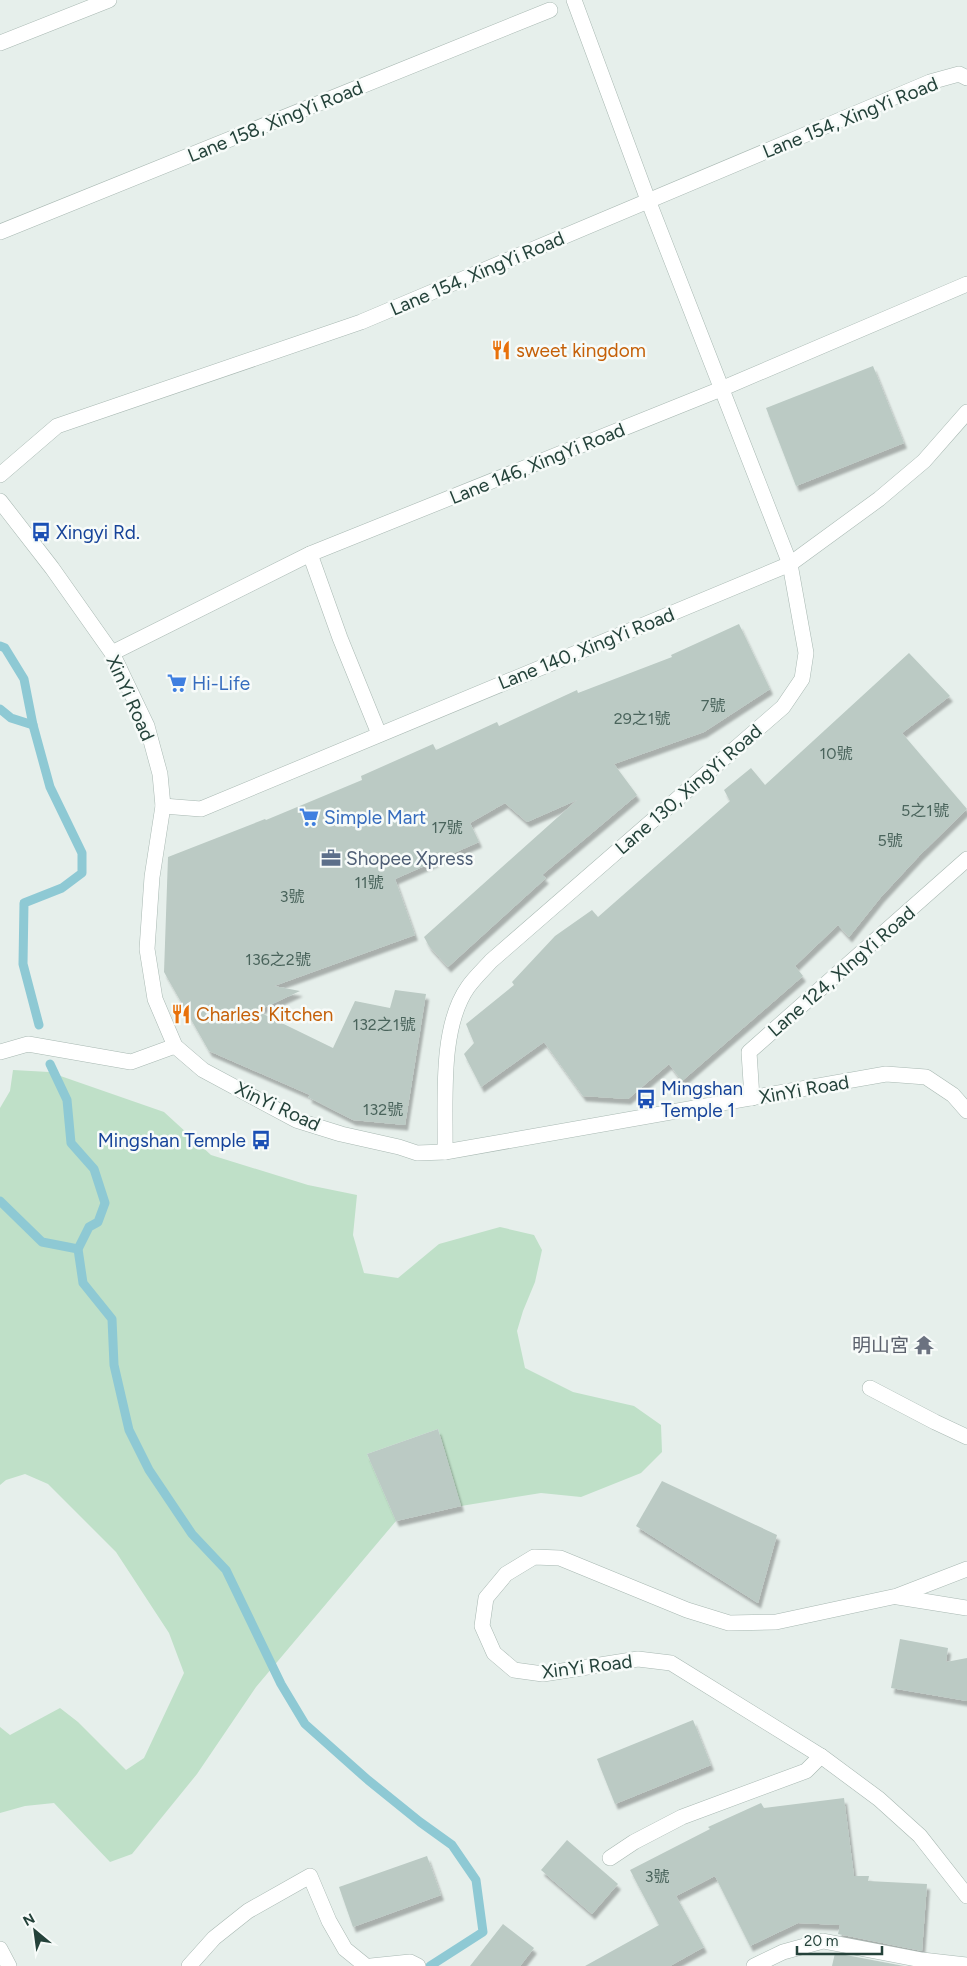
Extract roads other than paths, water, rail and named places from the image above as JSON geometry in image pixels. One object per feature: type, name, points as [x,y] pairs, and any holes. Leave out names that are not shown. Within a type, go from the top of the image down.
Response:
[{"type":"street","points":[[0,43],[108,0]]},
{"type":"street","name":"Lane 130, XingYi Road","points":[[445,1152],[448,1051],[452,1022],[468,987],[491,961],[782,707],[802,679],[806,652],[790,564],[648,200],[575,0]]},
{"type":"street","name":"Lane 158, XingYi Road","points":[[0,232],[550,10]]},
{"type":"street","name":"Lane 154, XingYi Road","points":[[0,475],[57,426],[361,322],[930,82],[963,76]]},
{"type":"street","name":"Lane 146, XingYi Road","points":[[112,653],[310,554],[721,389],[967,284]]},
{"type":"street","name":"Lane 140, XingYi Road","points":[[163,806],[201,809],[790,564],[879,499],[924,461],[967,412]]},
{"type":"street","name":"XinYi Road","points":[[0,501],[52,568],[112,653],[147,726],[160,774],[163,806],[152,877],[147,949],[155,999],[175,1046],[204,1070],[296,1120],[341,1134],[417,1152],[445,1152],[886,1074],[926,1077],[953,1095],[967,1111]]},
{"type":"street","points":[[310,554],[340,638],[379,734]]},
{"type":"street","name":"Lane 124, XIngYi Road","points":[[752,1098],[749,1052],[967,859]]},
{"type":"street","points":[[0,1052],[28,1044],[131,1062],[175,1046]]},
{"type":"street","points":[[870,1388],[967,1437]]},
{"type":"street","name":"XinYi Road","points":[[967,1569],[897,1596],[776,1622],[729,1623],[687,1610],[560,1558],[534,1557],[506,1574],[486,1598],[482,1626],[494,1653],[514,1670],[543,1674],[638,1659],[671,1663],[821,1756],[879,1799],[920,1836],[967,1896]]},
{"type":"street","points":[[897,1596],[967,1608]]},
{"type":"street","points":[[610,1858],[634,1842],[682,1817],[806,1771],[821,1756]]},
{"type":"street","points":[[188,1966],[214,1938],[248,1911],[310,1876],[329,1921],[345,1949],[366,1966]]},
{"type":"street","points":[[754,1966],[783,1952],[823,1941],[922,1960],[967,1965]]},
{"type":"street","points":[[0,1949],[9,1966]]},
{"type":"street","points":[[371,1966],[410,1962],[418,1966]]},
{"type":"waterway","points":[[0,646],[5,648],[24,679],[33,725],[50,787],[82,853],[82,873],[62,888],[24,903],[23,964],[39,1025]]},
{"type":"waterway","points":[[0,709],[11,718],[33,725]]},
{"type":"waterway","points":[[50,1064],[67,1100],[71,1143],[94,1169],[105,1203],[98,1222],[89,1227],[78,1249],[83,1283],[112,1319],[114,1365],[129,1430],[149,1470],[192,1534],[226,1570],[281,1684],[305,1724],[368,1780],[452,1845],[476,1880],[483,1932],[430,1966]]},
{"type":"waterway","points":[[0,1201],[42,1242],[78,1249]]},
{"type":"place","name":"sweet kingdom","points":[[501,350]]},
{"type":"place","name":"Xingyi Rd.","points":[[41,532]]},
{"type":"place","name":"Hi-Life","points":[[177,683]]},
{"type":"place","name":"Simple Mart","points":[[309,817]]},
{"type":"place","name":"Shopee Xpress","points":[[331,858]]},
{"type":"place","name":"Charles' Kitchen","points":[[181,1014]]},
{"type":"place","name":"Mingshan Temple 1","points":[[646,1099]]},
{"type":"place","name":"Mingshan Temple","points":[[261,1140]]},
{"type":"place","name":"明山宮","points":[[924,1345]]}]
